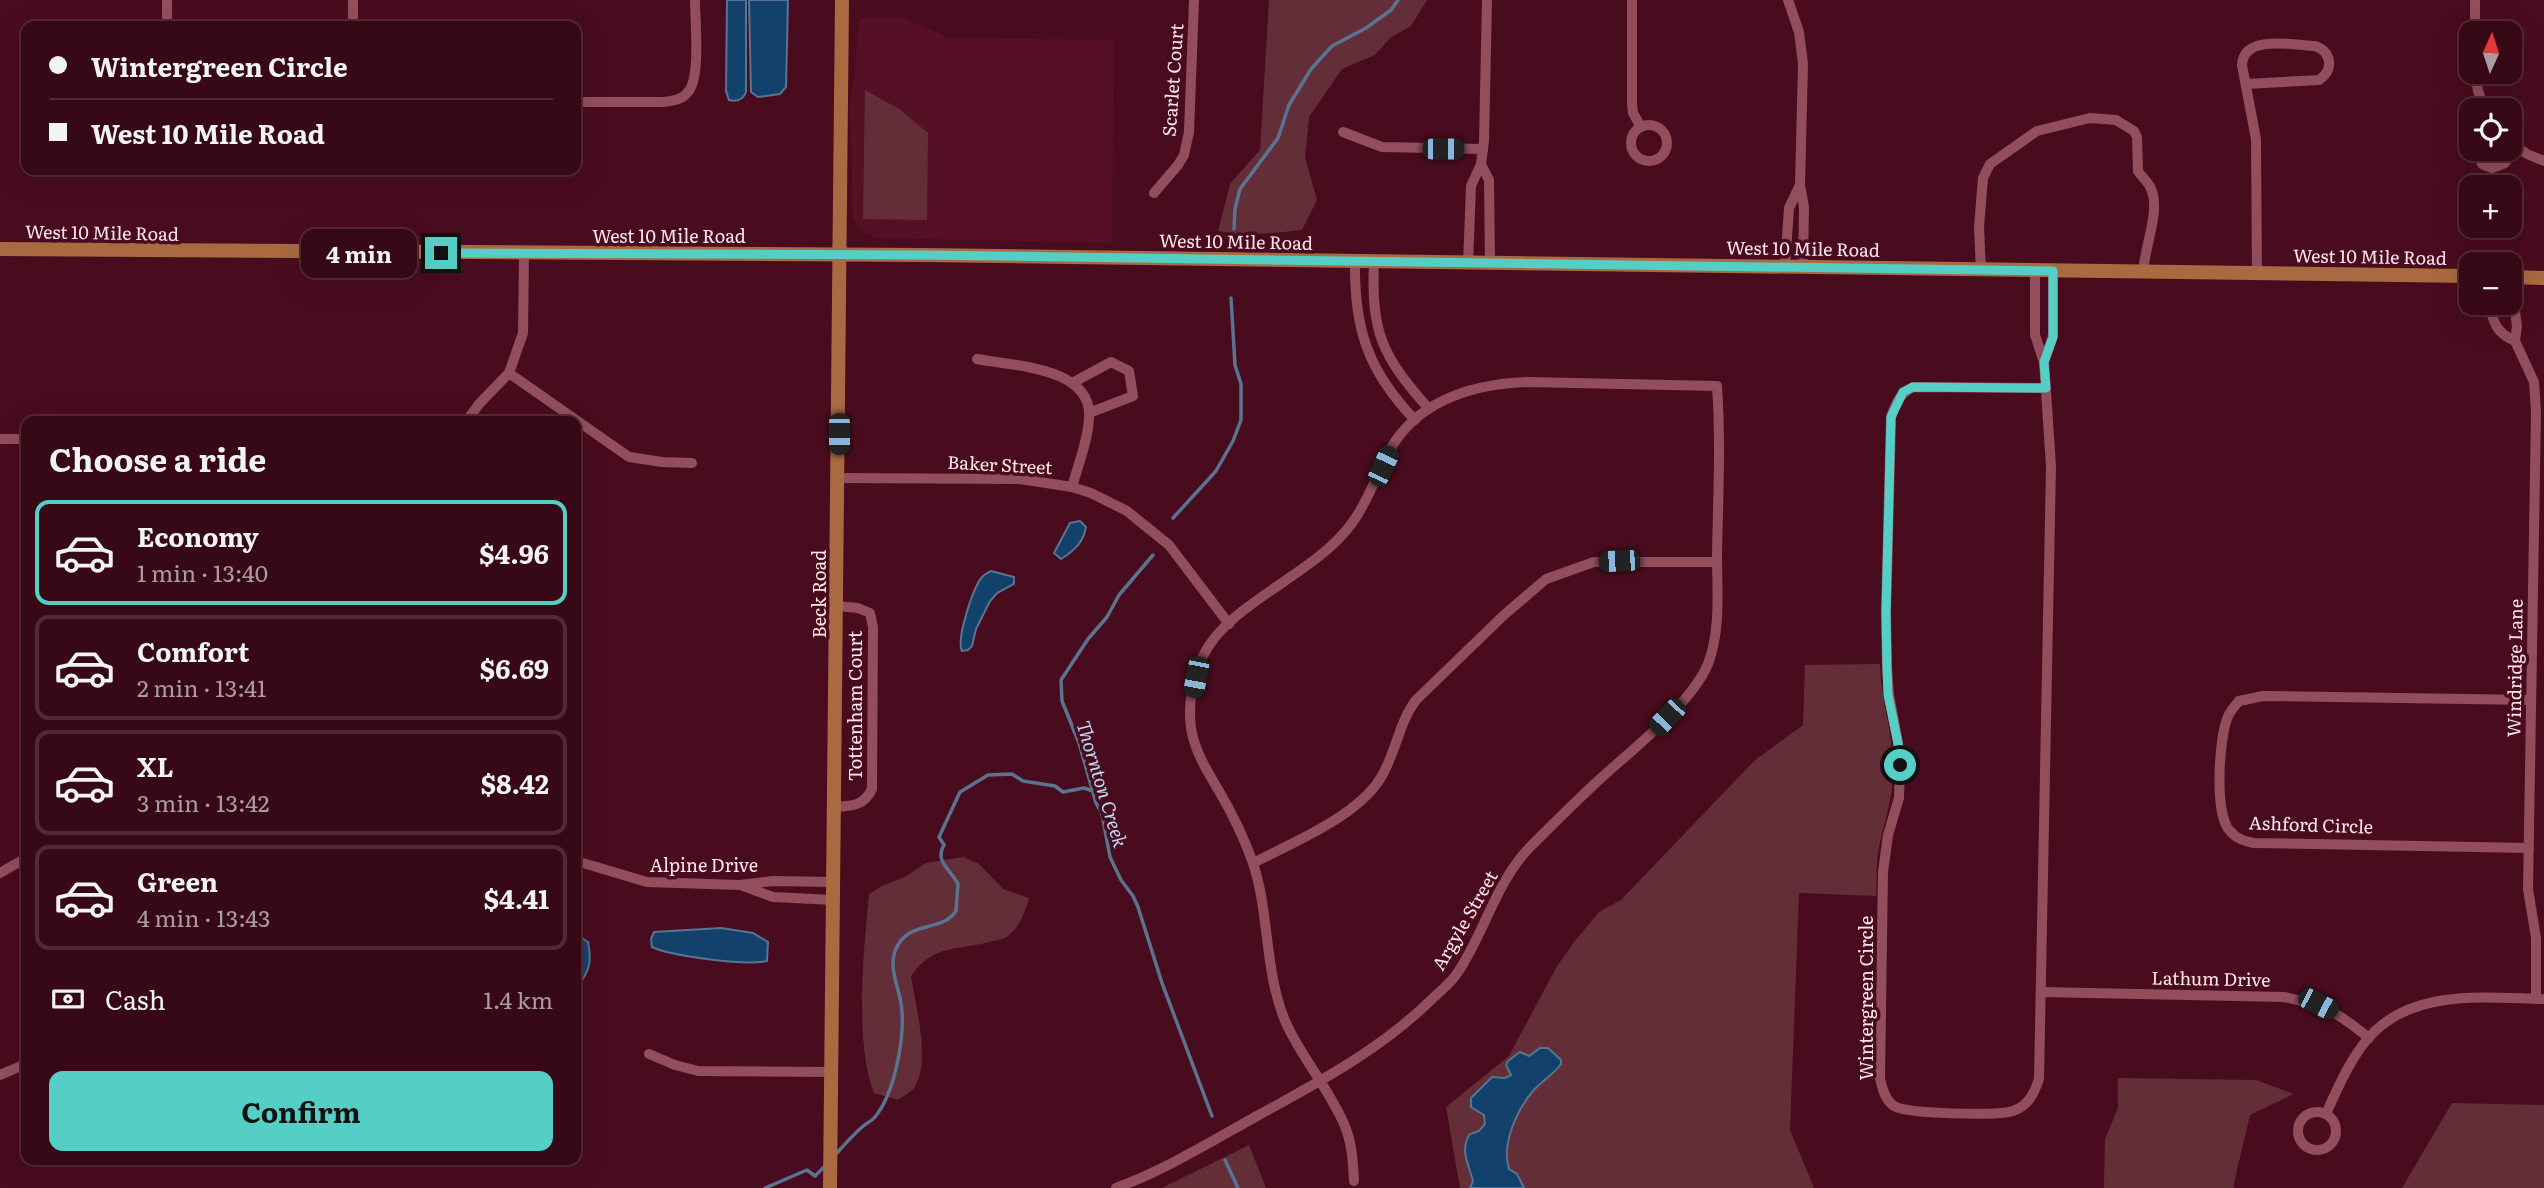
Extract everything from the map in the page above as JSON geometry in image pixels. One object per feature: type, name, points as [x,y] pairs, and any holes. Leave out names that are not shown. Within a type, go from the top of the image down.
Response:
[{"type":"main road","name":"Beck Road","points":[[830,1188],[842,0]]},
{"type":"main road","name":"West 10 Mile Road","points":[[0,249],[840,256],[2459,276]]},
{"type":"main road","points":[[2522,277],[2544,278]]},
{"type":"street","points":[[167,0],[167,21]]},
{"type":"street","points":[[353,0],[353,21]]},
{"type":"street","points":[[581,102],[671,102],[688,93],[695,71],[695,0]]},
{"type":"street","name":"Scarlet Court","points":[[1154,193],[1184,155],[1189,132],[1194,0]]},
{"type":"street","points":[[1468,264],[1471,186],[1481,164],[1483,149],[1487,0]]},
{"type":"street","points":[[1632,0],[1632,104],[1633,113],[1641,127]]},
{"type":"street","points":[[1788,0],[1799,32],[1803,64],[1800,185],[1804,207],[1803,267]]},
{"type":"street","points":[[2475,0],[2475,21]]},
{"type":"street","points":[[2246,84],[2319,80],[2327,74],[2329,60],[2324,50],[2315,46],[2256,45],[2247,50],[2242,61],[2246,84],[2256,139],[2257,274]]},
{"type":"street","points":[[1981,271],[1979,227],[1983,178],[1990,164],[2037,131],[2090,118],[2116,120],[2134,131],[2137,137],[2138,171],[2148,182],[2154,195],[2154,214],[2144,254],[2143,273]]},
{"type":"street","points":[[1343,132],[1382,147],[1483,149]]},
{"type":"street","points":[[2522,150],[2544,161]]},
{"type":"street","points":[[2481,161],[2492,168],[2506,161]]},
{"type":"street","points":[[1481,164],[1489,180],[1490,264]]},
{"type":"street","points":[[1785,267],[1789,208],[1800,185]]},
{"type":"street","points":[[470,416],[509,373],[523,333],[524,254]]},
{"type":"street","points":[[1354,262],[1356,310],[1362,338],[1391,392],[1415,420]]},
{"type":"street","points":[[1354,1181],[1353,1157],[1344,1124],[1287,1024],[1276,994],[1253,863],[1221,793],[1204,767],[1191,726],[1190,705],[1202,656],[1217,634],[1340,538],[1365,502],[1392,447],[1415,420],[1429,409],[1388,356],[1378,334],[1374,309],[1374,262]]},
{"type":"street","name":"Wintergreen Circle","points":[[2035,271],[2035,335],[2044,362],[2046,388],[2051,466],[2039,1079],[2033,1096],[2011,1112],[1904,1110],[1892,1105],[1884,1093],[1880,1078],[1883,872],[1888,835],[1899,798],[1900,765],[1888,695],[1891,417],[1903,392],[1913,387],[2046,388]]},
{"type":"street","name":"Wintergreen Circle","points":[[2044,362],[2053,337],[2053,271]]},
{"type":"street","name":"Windridge Lane","points":[[2492,315],[2501,335],[2515,341]]},
{"type":"street","name":"Windridge Lane","points":[[2516,315],[2515,341],[2534,382],[2539,565],[2531,700],[2528,889],[2536,938],[2540,999]]},
{"type":"street","points":[[1362,338],[1378,334]]},
{"type":"street","points":[[977,359],[1055,373],[1074,382],[1083,393],[1089,419],[1072,487]]},
{"type":"street","points":[[1074,382],[1111,362],[1129,371],[1133,396],[1089,413]]},
{"type":"street","points":[[509,373],[570,416]]},
{"type":"street","name":"Argyle Street","points":[[1116,1188],[1152,1175],[1318,1081],[1373,1049],[1416,1015],[1455,976],[1481,932],[1495,899],[1528,849],[1648,736],[1698,682],[1709,661],[1715,637],[1720,428],[1717,386],[1503,383],[1454,394],[1429,409]]},
{"type":"street","points":[[581,423],[629,457],[692,463]]},
{"type":"street","points":[[0,439],[21,439]]},
{"type":"street","name":"Baker Street","points":[[838,478],[1020,480],[1072,487],[1091,493],[1127,511],[1151,529],[1188,567],[1229,624]]},
{"type":"street","points":[[1253,863],[1340,816],[1365,796],[1379,780],[1395,747],[1404,716],[1416,700],[1504,615],[1546,579],[1594,562],[1717,562]]},
{"type":"street","name":"Tottenham Court","points":[[835,807],[856,806],[868,797],[872,789],[873,627],[870,613],[858,608],[837,606]]},
{"type":"street","name":"Ashford Circle","points":[[2529,848],[2241,840],[2228,830],[2222,815],[2220,766],[2221,738],[2227,716],[2239,701],[2263,696],[2531,700]]},
{"type":"street","points":[[0,873],[21,862]]},
{"type":"street","name":"Alpine Drive","points":[[581,863],[638,881],[740,885],[773,881],[834,882]]},
{"type":"street","points":[[740,885],[773,897],[834,900]]},
{"type":"street","name":"Lathum Drive","points":[[2041,992],[2284,997],[2318,1004],[2344,1017],[2369,1038]]},
{"type":"street","points":[[2326,1114],[2369,1038],[2399,1014],[2444,999],[2540,999]]},
{"type":"street","points":[[649,1054],[698,1071],[832,1072]]},
{"type":"street","points":[[0,1075],[21,1066]]},
{"type":"shaded area","points":[[1269,0],[1427,0],[1411,26],[1391,37],[1375,55],[1342,69],[1309,117],[1305,158],[1317,200],[1302,230],[1250,234],[1218,231],[1230,184],[1260,150]]},
{"type":"shaded area","points":[[860,18],[903,18],[950,38],[1114,40],[1112,243],[878,238],[862,233],[853,219],[850,106]]},
{"type":"shaded area","points":[[865,90],[899,109],[928,133],[927,220],[863,219]]},
{"type":"shaded area","points":[[1880,664],[1892,745],[1893,782],[1878,853],[1876,896],[1799,893],[1790,1130],[1814,1188],[1460,1188],[1446,1107],[1509,1056],[1556,968],[1574,942],[1599,912],[1621,900],[1755,760],[1803,725],[1805,665]]},
{"type":"shaded area","points":[[963,857],[979,864],[1003,889],[1029,898],[1026,908],[1019,923],[1006,937],[938,953],[920,965],[911,976],[922,1048],[920,1075],[914,1088],[898,1100],[874,1093],[868,1072],[862,1022],[869,894],[905,877],[926,863]]},
{"type":"shaded area","points":[[2118,1078],[2256,1080],[2294,1094],[2250,1115],[2233,1187],[2235,1188],[2104,1188],[2105,1139],[2118,1108]]},
{"type":"shaded area","points":[[2452,1103],[2544,1105],[2544,1188],[2402,1188]]},
{"type":"shaded area","points":[[1249,1145],[1266,1188],[1162,1188]]},
{"type":"water","points":[[727,0],[746,0],[746,92],[741,99],[735,101],[729,100],[726,91]]},
{"type":"water","points":[[749,0],[788,0],[786,87],[780,94],[758,97],[751,92]]},
{"type":"water","points":[[1080,521],[1086,527],[1083,537],[1074,549],[1061,559],[1054,553],[1070,523]]},
{"type":"water","points":[[991,571],[1014,577],[1014,584],[997,593],[990,601],[976,629],[972,646],[962,651],[961,636],[970,602],[982,577]]},
{"type":"water","points":[[721,928],[753,933],[768,942],[767,961],[709,959],[675,954],[652,947],[654,932]]},
{"type":"water","points":[[581,938],[588,942],[590,953],[590,962],[582,980]]},
{"type":"water","points":[[1540,1048],[1548,1048],[1561,1060],[1561,1064],[1533,1091],[1521,1108],[1509,1138],[1509,1169],[1517,1174],[1524,1188],[1470,1188],[1473,1181],[1465,1145],[1470,1134],[1479,1131],[1485,1124],[1484,1115],[1471,1107],[1471,1098],[1492,1077],[1505,1078],[1511,1075],[1506,1065],[1520,1052],[1529,1056]]},
{"type":"waterway","name":"Thornton Creek","points":[[1234,229],[1240,189],[1278,138],[1289,105],[1311,69],[1332,46],[1366,28],[1391,10],[1398,0]]},
{"type":"waterway","name":"Thornton Creek","points":[[1173,518],[1216,471],[1241,420],[1241,384],[1235,365],[1231,298]]},
{"type":"waterway","name":"Thornton Creek","points":[[1153,555],[1119,595],[1107,617],[1088,639],[1061,680],[1062,701],[1102,814],[1110,857],[1138,907],[1162,983],[1212,1116]]},
{"type":"waterway","points":[[836,1154],[875,1117],[893,1079],[902,1031],[901,1003],[893,970],[895,951],[900,941],[908,934],[942,922],[956,911],[958,884],[942,861],[941,851],[944,845],[939,837],[960,792],[988,775],[1012,774],[1023,781],[1055,786],[1063,792],[1084,788],[1093,791]]},
{"type":"waterway","name":"Thornton Creek","points":[[1225,1160],[1238,1188]]},
{"type":"waterway","points":[[765,1188],[807,1170],[815,1176],[826,1165]]},
{"type":"route","points":[[441,253],[922,255],[2053,271],[2053,337],[2044,362],[2046,388],[1913,387],[1903,392],[1891,417],[1887,668],[1888,695],[1900,765]]}]
